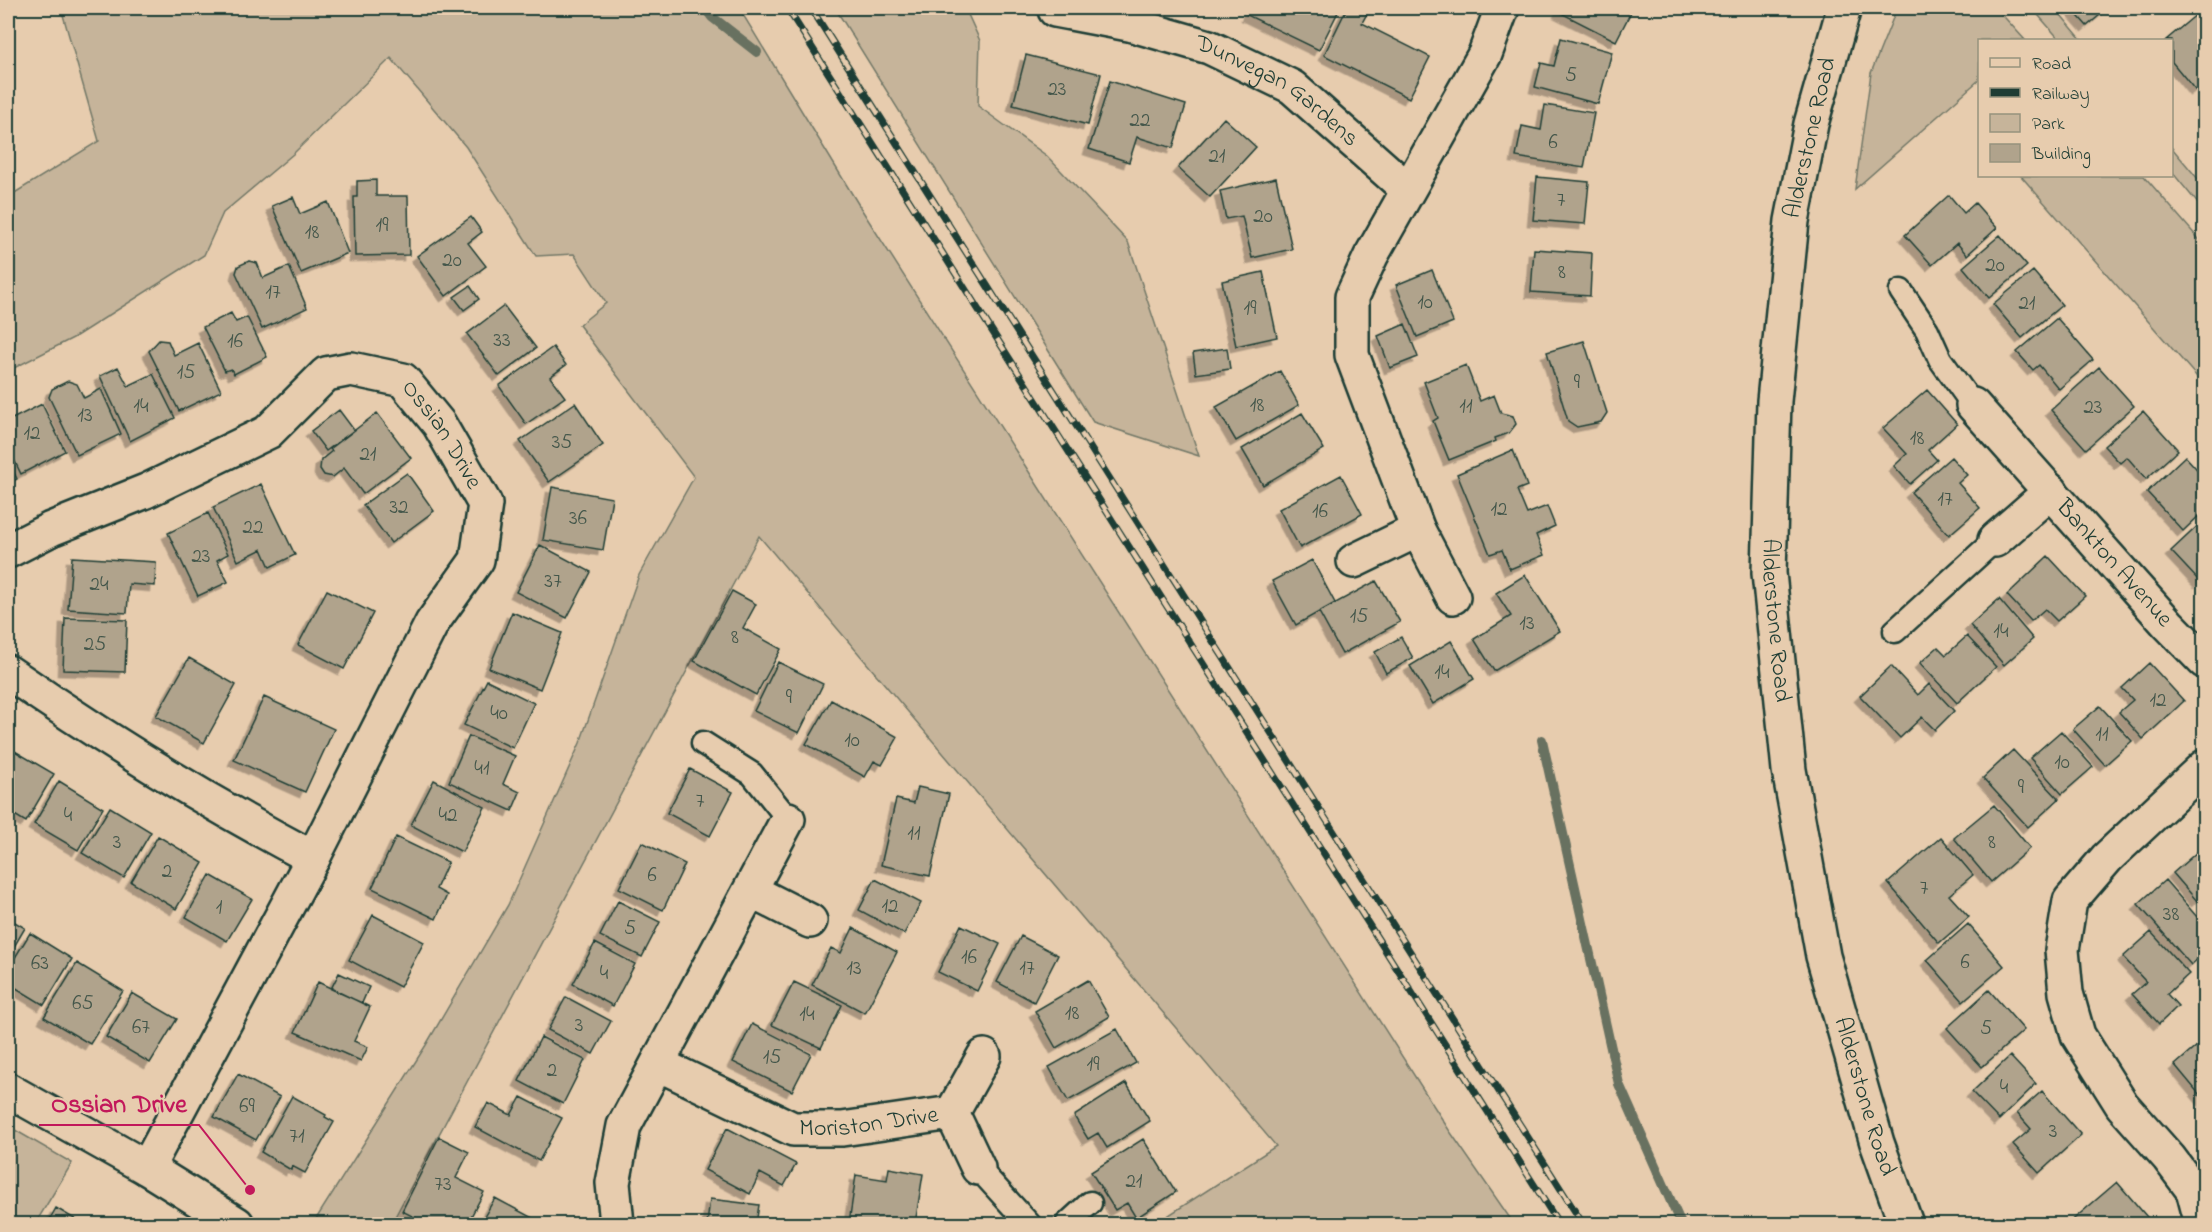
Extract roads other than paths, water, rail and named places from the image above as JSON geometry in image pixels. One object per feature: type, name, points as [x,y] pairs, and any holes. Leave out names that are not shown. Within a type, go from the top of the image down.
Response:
[{"type":"street","points":[[1453,597],[1418,531],[1352,355],[1352,297],[1407,189],[1485,54],[1502,8]]},
{"type":"street","name":"Alderstone Road","points":[[1844,8],[1811,124],[1792,221],[1774,401],[1769,573],[1789,770],[1823,957],[1877,1143],[1906,1224]]},
{"type":"street","name":"Dunvegan Gardens","points":[[1055,10],[1130,16],[1209,47],[1292,87],[1407,189]]},
{"type":"street","name":"Ossian Drive","points":[[8,551],[51,530],[146,491],[268,432],[326,374],[351,369],[403,380],[439,424],[485,504],[477,560],[432,623],[313,858],[147,1168]]},
{"type":"street","name":"Bankton Avenue","points":[[1973,405],[2168,624],[2205,661]]},
{"type":"street","name":"Bankton Avenue","points":[[1995,540],[2051,491]]},
{"type":"street","points":[[1353,561],[1418,531]]},
{"type":"street","points":[[8,672],[115,745],[207,801],[313,858]]},
{"type":"street","points":[[2202,1224],[2193,1190],[2169,1158],[2122,1105],[2078,1035],[2066,993],[2062,950],[2070,901],[2107,858],[2205,766]]},
{"type":"street","points":[[617,1224],[613,1183],[624,1126],[788,819]]},
{"type":"street","points":[[751,891],[810,921]]},
{"type":"street","name":"Moriston Drive","points":[[952,1113],[984,1056]]},
{"type":"street","name":"Moriston Drive","points":[[658,1064],[793,1129],[842,1129],[952,1113]]},
{"type":"street","points":[[8,1090],[147,1168],[237,1224]]},
{"type":"street","name":"Moriston Drive","points":[[952,1113],[978,1168]]},
{"type":"lane","name":"Bankton Avenue","points":[[1901,291],[1927,330],[1940,359],[1973,405]]},
{"type":"lane","name":"Bankton Avenue","points":[[1895,631],[1995,540]]},
{"type":"lane","points":[[704,743],[752,774],[788,819]]},
{"type":"lane","points":[[978,1168],[1029,1224]]},
{"type":"lane","points":[[1067,1224],[1090,1203]]},
{"type":"waterway","points":[[705,8],[712,17],[757,52]]},
{"type":"waterway","points":[[1542,740],[1619,1084],[1681,1224]]},
{"type":"railway","points":[[787,8],[1559,1224]]},
{"type":"railway","points":[[811,8],[1583,1224]]},
{"type":"place","name":"Ossian Drive","points":[[250,1190]]}]
